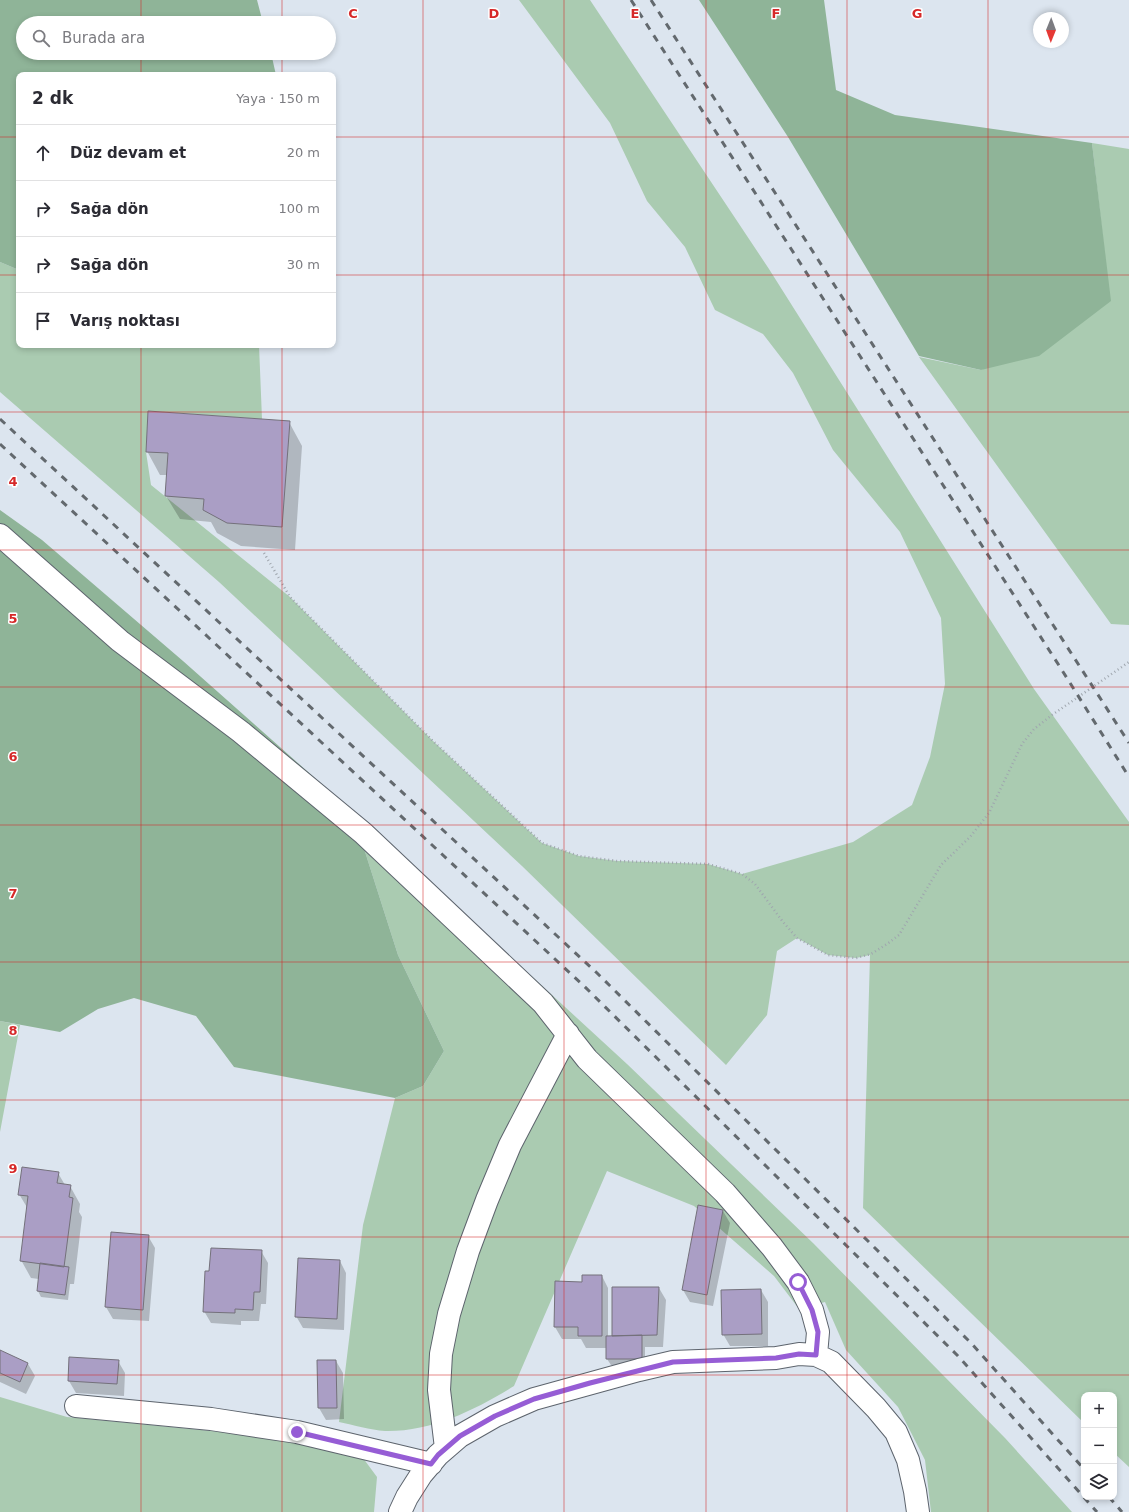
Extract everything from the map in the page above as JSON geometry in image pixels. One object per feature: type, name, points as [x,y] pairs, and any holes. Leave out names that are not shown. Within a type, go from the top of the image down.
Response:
[{"type":"street","points":[[0,535],[120,641],[241,732],[363,833],[543,1003],[587,1058],[725,1193],[772,1247],[798,1282],[812,1310],[818,1332],[816,1355]]},
{"type":"street","points":[[446,1448],[439,1390],[442,1354],[449,1314],[468,1251],[486,1200],[510,1145],[568,1034]]},
{"type":"street","points":[[400,1512],[421,1475],[446,1448],[460,1436],[495,1416],[534,1399],[673,1362],[776,1358],[799,1354],[816,1355],[831,1362],[876,1408],[896,1432],[908,1460],[918,1512]]},
{"type":"street","points":[[76,1406],[211,1419],[297,1432],[431,1464]]},
{"type":"path","points":[[264,553],[290,597],[433,741],[542,843],[579,856],[617,861],[708,864],[742,874],[755,884],[797,938],[828,955],[856,958],[870,954],[899,935],[941,865],[970,837],[989,813],[1022,744],[1034,729],[1129,662]]},
{"type":"green space","points":[[0,0],[257,0],[261,16],[16,16],[16,60],[273,60],[275,72],[16,72],[16,269],[0,262]]},
{"type":"green space","points":[[519,0],[590,0],[769,269],[1034,689],[1129,822],[1129,1467],[1117,1456],[1117,1392],[1081,1392],[1081,1420],[863,1208],[870,955],[856,958],[828,955],[797,938],[777,951],[767,1015],[726,1065],[522,866],[219,582],[0,392],[0,262],[16,269],[16,348],[259,348],[262,419],[149,411],[146,452],[151,485],[290,597],[433,741],[542,843],[579,856],[617,861],[708,864],[742,874],[853,842],[912,805],[930,757],[945,684],[941,618],[900,532],[833,450],[793,373],[763,334],[715,310],[685,247],[647,201],[610,123]]},
{"type":"green space","points":[[699,0],[824,0],[836,90],[895,115],[1092,143],[1111,301],[1039,356],[981,370],[919,356],[788,137]]},
{"type":"green space","points":[[1092,143],[1129,149],[1129,625],[1111,624],[919,357],[981,370],[1110,301]]},
{"type":"green space","points":[[0,510],[42,540],[183,661],[352,811],[398,955],[444,1051],[423,1086],[395,1098],[234,1067],[196,1016],[134,998],[98,1009],[60,1032],[0,1021]]},
{"type":"green space","points":[[352,811],[627,1064],[813,1243],[1005,1438],[1072,1512],[931,1512],[925,1460],[898,1407],[846,1350],[825,1302],[799,1309],[774,1276],[694,1206],[607,1171],[514,1386],[468,1411],[436,1424],[419,1428],[385,1431],[368,1429],[339,1422],[363,1225],[395,1098],[423,1086],[444,1051],[398,955]]},
{"type":"green space","points":[[0,1021],[20,1025],[0,1132]]},
{"type":"green space","points":[[0,1397],[67,1417],[265,1436],[327,1447],[363,1458],[377,1477],[374,1512],[0,1512]]},
{"type":"building","points":[[148,411],[290,421],[282,527],[227,523],[203,510],[204,499],[165,496],[168,453],[146,452]]},
{"type":"building","points":[[22,1167],[59,1172],[57,1183],[71,1185],[69,1197],[73,1198],[64,1267],[20,1261],[28,1196],[18,1195]]},
{"type":"building","points":[[698,1205],[723,1210],[707,1295],[682,1290]]},
{"type":"building","points":[[111,1232],[149,1235],[143,1310],[105,1307]]},
{"type":"building","points":[[211,1248],[262,1250],[260,1292],[254,1292],[253,1310],[235,1309],[235,1313],[203,1312],[205,1271],[209,1271]]},
{"type":"building","points":[[298,1258],[340,1260],[337,1319],[295,1317]]},
{"type":"building","points":[[40,1263],[69,1267],[65,1295],[37,1291]]},
{"type":"building","points":[[582,1275],[602,1275],[602,1336],[578,1336],[578,1327],[554,1327],[555,1281],[582,1282]]},
{"type":"building","points":[[612,1287],[659,1287],[657,1335],[612,1336]]},
{"type":"building","points":[[761,1289],[762,1334],[722,1335],[721,1290]]},
{"type":"building","points":[[642,1335],[642,1359],[606,1359],[606,1336]]},
{"type":"building","points":[[0,1350],[28,1363],[20,1382],[0,1373]]},
{"type":"building","points":[[69,1357],[119,1360],[117,1384],[68,1381]]},
{"type":"building","points":[[317,1360],[336,1360],[337,1408],[318,1408]]},
{"type":"railway","points":[[631,0],[1060,667],[1129,777]]},
{"type":"railway","points":[[651,0],[1129,743]]},
{"type":"railway","points":[[0,419],[597,973],[971,1343],[1081,1466]]},
{"type":"railway","points":[[0,444],[584,986],[958,1356],[1097,1512]]},
{"type":"railway","points":[[1112,1500],[1122,1512]]},
{"type":"route","points":[[297,1432],[353,1444],[431,1464],[438,1455],[460,1436],[495,1416],[534,1399],[590,1383],[673,1362],[776,1358],[799,1354],[816,1355],[818,1332],[812,1310],[798,1282]]}]
